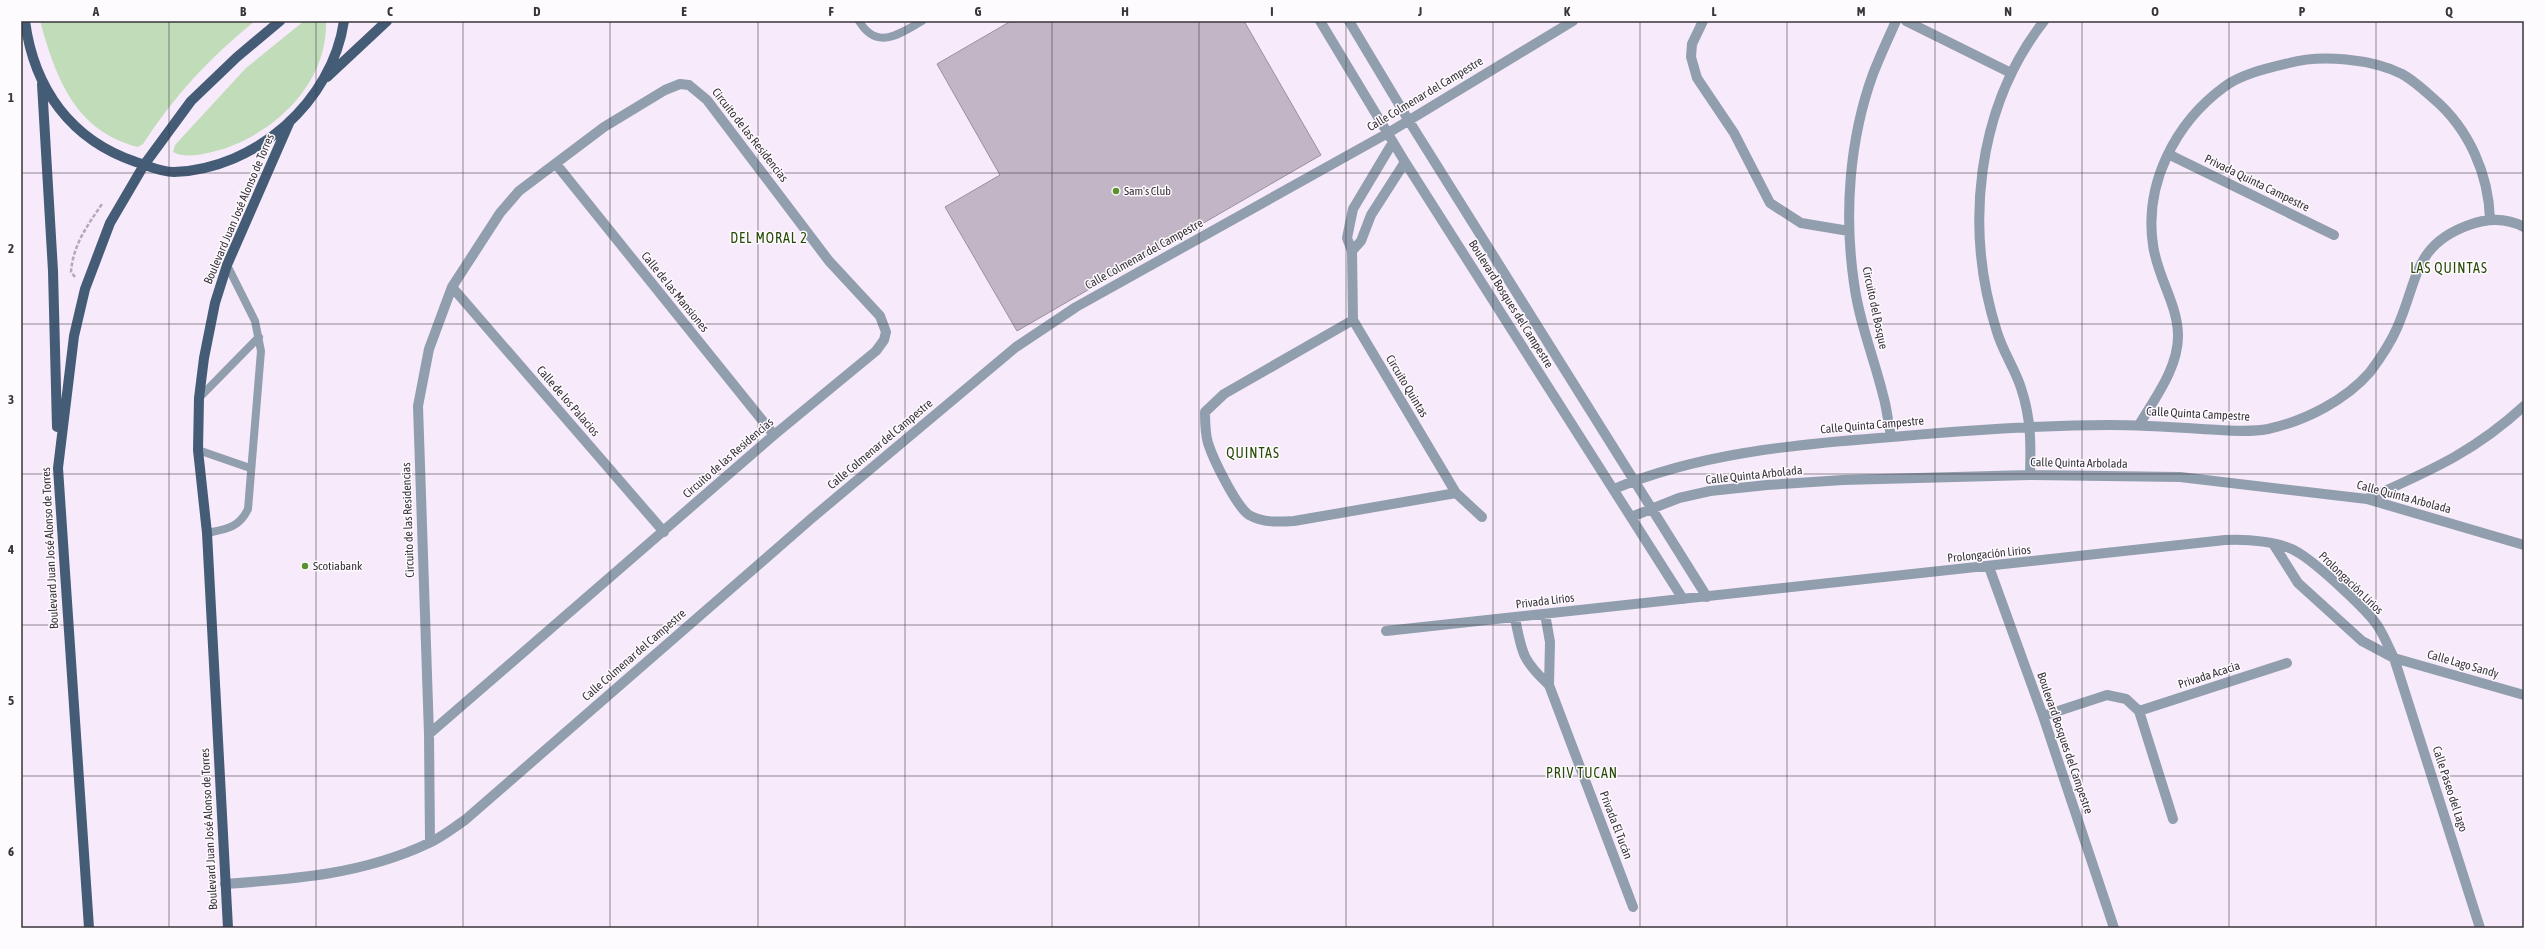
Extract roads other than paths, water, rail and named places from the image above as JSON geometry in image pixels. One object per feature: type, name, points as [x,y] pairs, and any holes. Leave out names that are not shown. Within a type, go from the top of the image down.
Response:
[{"type":"main road","points":[[25,21],[32,54],[41,76],[55,105],[70,122],[88,138],[109,151],[159,171],[174,172],[222,161],[258,146],[290,121],[321,83],[387,21]]},
{"type":"main road","name":"Boulevard Juan José Alonso de Torres","points":[[89,928],[58,468],[74,336],[85,289],[110,223],[144,165],[192,101],[237,57],[280,21]]},
{"type":"main road","points":[[321,83],[337,52],[344,21]]},
{"type":"main road","points":[[41,76],[53,271],[58,468]]},
{"type":"main road","name":"Boulevard Juan José Alonso de Torres","points":[[228,928],[207,533],[198,450],[199,398],[204,358],[215,303],[227,265],[290,121]]},
{"type":"street","name":"Boulevard Bosques del Campestre","points":[[1320,21],[1405,162],[1683,599]]},
{"type":"street","name":"Boulevard Bosques del Campestre","points":[[1349,21],[1409,121],[1707,597]]},
{"type":"street","name":"Calle Colmenar del Campestre","points":[[225,884],[341,873],[392,859],[430,842],[465,820],[812,518],[1016,347],[1076,307],[1409,121],[1573,21]]},
{"type":"street","points":[[1703,21],[1692,44],[1691,57],[1697,78],[1734,133],[1770,203],[1785,215],[1801,223],[1849,231]]},
{"type":"street","name":"Circuito del Bosque","points":[[1891,436],[1883,395],[1864,332],[1854,284],[1849,231],[1850,178],[1858,129],[1873,75],[1896,21]]},
{"type":"street","points":[[1906,21],[2012,73]]},
{"type":"street","points":[[2030,475],[2031,425],[2021,387],[1997,333],[1984,282],[1978,226],[1982,168],[1996,111],[2012,73],[2044,21]]},
{"type":"street","name":"Calle Quinta Campestre","points":[[2139,425],[2162,386],[2175,356],[2178,334],[2173,308],[2158,268],[2151,224],[2152,204],[2168,154],[2188,121],[2204,104],[2225,86],[2250,75],[2302,59],[2332,58],[2375,65],[2402,74],[2435,99],[2454,119],[2472,148],[2483,174],[2489,197],[2490,220]]},
{"type":"street","name":"Circuito de las Residencias","points":[[430,734],[774,435],[876,351],[884,340],[886,332],[880,316],[829,262],[708,100],[690,85],[680,84],[665,90],[604,127],[514,197],[483,237],[452,287],[429,349],[418,406],[418,471],[430,734],[430,842]]},
{"type":"street","name":"Circuito Quintas","points":[[1393,142],[1354,208],[1348,238],[1352,251],[1353,320],[1456,493],[1482,517]]},
{"type":"street","name":"Privada Quinta Campestre","points":[[2168,154],[2334,235]]},
{"type":"street","points":[[1352,251],[1361,241],[1371,216],[1405,162]]},
{"type":"street","name":"Calle de las Mansiones","points":[[556,164],[774,435]]},
{"type":"street","name":"Calle Quinta Campestre","points":[[1614,489],[1671,468],[1722,458],[1808,444],[1891,436],[2031,425],[2139,425],[2232,431],[2267,429],[2304,417],[2342,397],[2369,372],[2397,330],[2411,287],[2425,257],[2440,238],[2464,226],[2490,220],[2502,220],[2524,227]]},
{"type":"street","name":"Calle de los Palacios","points":[[452,287],[664,532]]},
{"type":"street","points":[[1353,320],[1224,394],[1206,412],[1205,426],[1208,444],[1235,498],[1250,515],[1261,521],[1278,522],[1294,521],[1456,493]]},
{"type":"street","points":[[2367,498],[2439,467],[2478,444],[2524,406]]},
{"type":"street","name":"Calle Quinta Arbolada","points":[[1631,517],[1679,498],[1710,491],[1766,485],[1843,480],[2030,475],[2180,477],[2367,498],[2524,545]]},
{"type":"street","name":"Prolongación Lirios","points":[[1707,597],[2225,540],[2248,540],[2274,545],[2298,552],[2359,605],[2378,627],[2394,658]]},
{"type":"street","points":[[2274,545],[2289,572],[2320,605],[2362,641],[2394,658]]},
{"type":"street","name":"Boulevard Bosques del Campestre","points":[[1989,567],[2043,716],[2114,928]]},
{"type":"street","name":"Privada Lirios","points":[[1386,631],[1707,597]]},
{"type":"street","name":"Privada El Tucán","points":[[1545,614],[1550,648],[1549,685],[1633,907]]},
{"type":"street","name":"Privada El Tucán","points":[[1515,618],[1521,652],[1528,666],[1549,685]]},
{"type":"street","name":"Calle Lago Sandy","points":[[2394,658],[2524,695]]},
{"type":"street","name":"Calle Paseo del Lago","points":[[2394,658],[2480,928]]},
{"type":"street","name":"Privada Acacia","points":[[2139,712],[2287,663]]},
{"type":"street","points":[[2043,716],[2107,696],[2126,699],[2139,712],[2173,819]]},
{"type":"lane","points":[[859,21],[864,30],[873,37],[882,39],[906,30],[922,21]]},
{"type":"lane","points":[[207,533],[230,529],[244,519],[248,509],[250,468],[260,359],[259,337],[255,321],[227,265]]},
{"type":"lane","points":[[199,398],[259,337]]},
{"type":"lane","points":[[198,450],[250,468]]},
{"type":"place","name":"Sam's Club","points":[[1116,191]]},
{"type":"place","name":"Scotiabank","points":[[305,566]]},
{"type":"district","name":"DEL MORAL 2","points":[[769,238]]},
{"type":"district","name":"LAS QUINTAS","points":[[2449,268]]},
{"type":"district","name":"QUINTAS","points":[[1253,453]]},
{"type":"district","name":"PRIV TUCAN","points":[[1582,773]]}]
